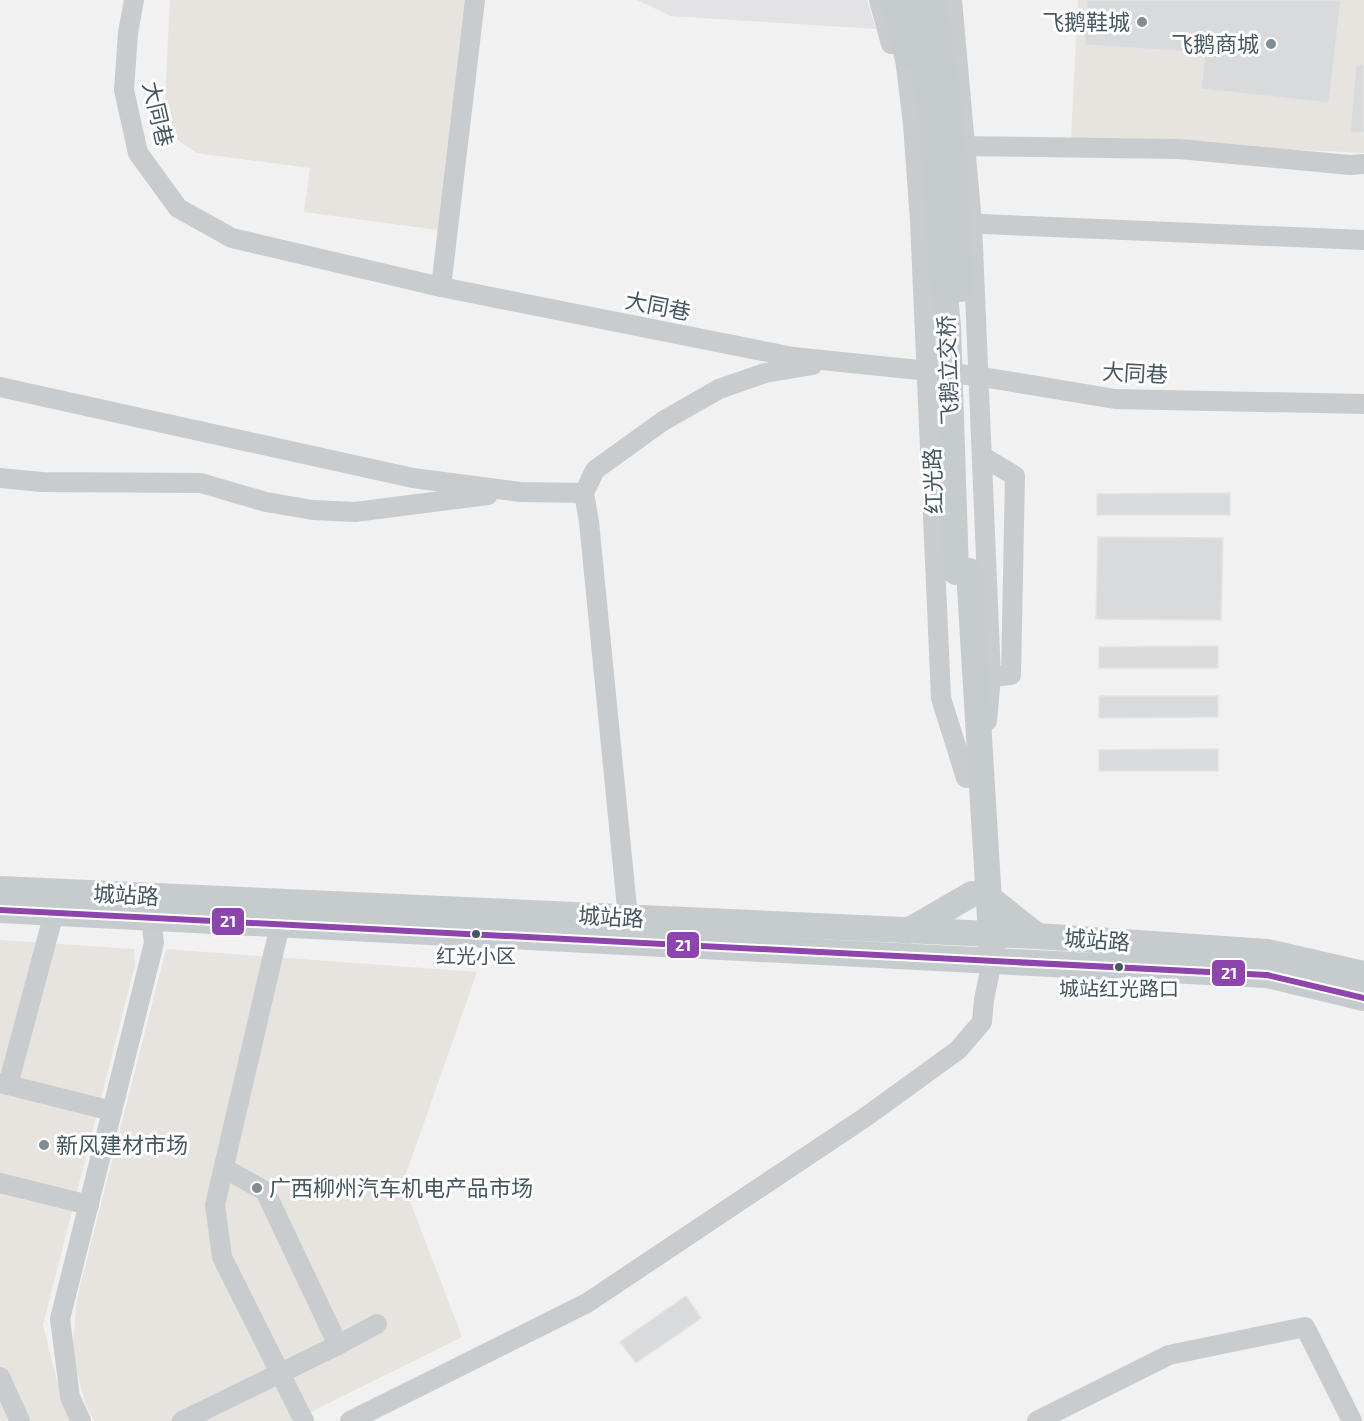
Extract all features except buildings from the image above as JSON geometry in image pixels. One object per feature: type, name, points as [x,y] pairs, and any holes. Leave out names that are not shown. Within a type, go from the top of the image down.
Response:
[{"type":"main road","points":[[896,0],[924,145],[926,176],[947,226]]},
{"type":"main road","name":"飞鹅立交桥","points":[[914,0],[947,226]]},
{"type":"main road","name":"飞鹅立交桥","points":[[932,0],[948,97],[947,226],[974,778]]},
{"type":"main road","points":[[947,226],[962,131],[950,0]]},
{"type":"main road","name":"红光路","points":[[974,778],[984,961]]},
{"type":"main road","name":"城站路","points":[[0,889],[1037,936],[1267,952],[1364,974]]},
{"type":"main road","points":[[908,931],[980,896],[1037,936]]},
{"type":"main road","name":"城站路","points":[[0,910],[1267,975],[1364,998]]},
{"type":"street","name":"大同巷","points":[[134,0],[128,33],[124,90],[138,153],[178,208],[232,238],[441,288],[793,357],[977,376],[1114,399],[1364,404]]},
{"type":"street","points":[[441,288],[475,0]]},
{"type":"street","points":[[879,0],[913,124]]},
{"type":"street","name":"红光路","points":[[896,0],[914,145],[947,226],[977,376],[991,677],[974,778]]},
{"type":"street","name":"红光路","points":[[950,0],[965,146],[947,226],[927,370],[941,698],[974,778]]},
{"type":"street","points":[[914,145],[1179,149],[1350,165],[1364,164]]},
{"type":"street","points":[[947,226],[1364,240]]},
{"type":"street","points":[[628,918],[589,522],[584,493],[596,470],[663,421],[719,389],[765,373],[839,361]]},
{"type":"street","points":[[0,387],[413,478],[520,492],[584,493]]},
{"type":"street","points":[[982,456],[1015,476],[1011,675],[991,677]]},
{"type":"street","points":[[0,478],[42,482],[201,483],[266,502],[313,510],[355,512],[520,492]]},
{"type":"street","points":[[54,913],[4,1084],[112,1111]]},
{"type":"street","points":[[81,1421],[70,1397],[60,1319],[154,943],[151,918]]},
{"type":"street","points":[[280,925],[215,1205],[222,1257],[304,1421]]},
{"type":"street","points":[[350,1421],[587,1304],[867,1116],[958,1050],[982,1022],[984,961]]},
{"type":"street","points":[[224,1168],[265,1191],[338,1345]]},
{"type":"street","points":[[0,1183],[89,1206]]},
{"type":"street","points":[[182,1421],[377,1324]]},
{"type":"street","points":[[1037,1421],[1169,1355],[1305,1327],[1352,1421]]},
{"type":"street","points":[[0,1377],[20,1421]]},
{"type":"shaded area","points":[[170,0],[469,0],[438,230],[304,212],[310,168],[196,153],[175,138],[164,116]]},
{"type":"shaded area","points":[[637,0],[867,0],[876,29],[671,16]]},
{"type":"shaded area","points":[[1078,0],[1364,0],[1364,153],[1071,138]]},
{"type":"shaded area","name":"新风建材市场","points":[[0,940],[134,949],[135,965],[43,1325],[57,1381],[75,1421],[0,1421]]},
{"type":"shaded area","name":"广西柳州汽车机电产品市场","points":[[166,949],[477,972],[406,1174],[410,1201],[462,1337],[293,1421],[94,1421],[85,1403],[72,1352],[77,1298]]},
{"type":"transit line","name":"21","points":[[0,910],[1267,975],[1364,998]]},
{"type":"place","name":"飞鹅鞋城","points":[[1142,22]]},
{"type":"place","name":"飞鹅商城","points":[[1271,44]]},
{"type":"place","name":"红光小区","points":[[476,934]]},
{"type":"place","name":"城站红光路口","points":[[1119,967]]},
{"type":"place","name":"新风建材市场","points":[[44,1145]]},
{"type":"place","name":"广西柳州汽车机电产品市场","points":[[257,1188]]}]
